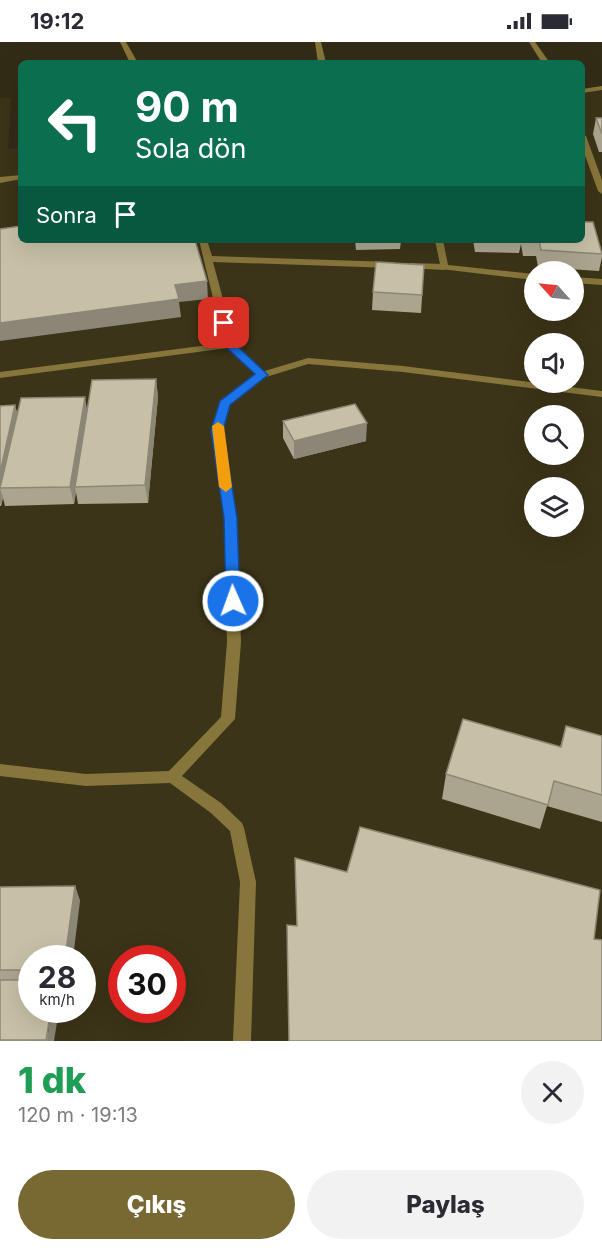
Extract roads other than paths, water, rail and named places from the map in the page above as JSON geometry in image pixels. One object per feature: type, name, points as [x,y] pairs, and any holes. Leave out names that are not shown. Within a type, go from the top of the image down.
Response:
[{"type":"street","points":[[123,42],[132,60]]},
{"type":"street","points":[[318,42],[321,60]]},
{"type":"street","points":[[532,42],[544,60]]},
{"type":"street","points":[[585,91],[602,88]]},
{"type":"street","points":[[585,144],[601,186]]},
{"type":"street","points":[[0,180],[18,177]]},
{"type":"street","points":[[204,243],[230,345],[262,375]]},
{"type":"street","points":[[440,243],[444,267]]},
{"type":"street","points":[[208,259],[444,267],[524,276]]},
{"type":"street","points":[[584,281],[602,282]]},
{"type":"street","points":[[0,375],[230,345]]},
{"type":"street","points":[[172,777],[228,719],[234,642],[230,518],[217,430],[224,403],[262,375],[308,361],[403,369],[602,394]]},
{"type":"street","points":[[0,770],[86,780],[172,777],[216,808],[237,828],[248,882],[242,1041]]}]
